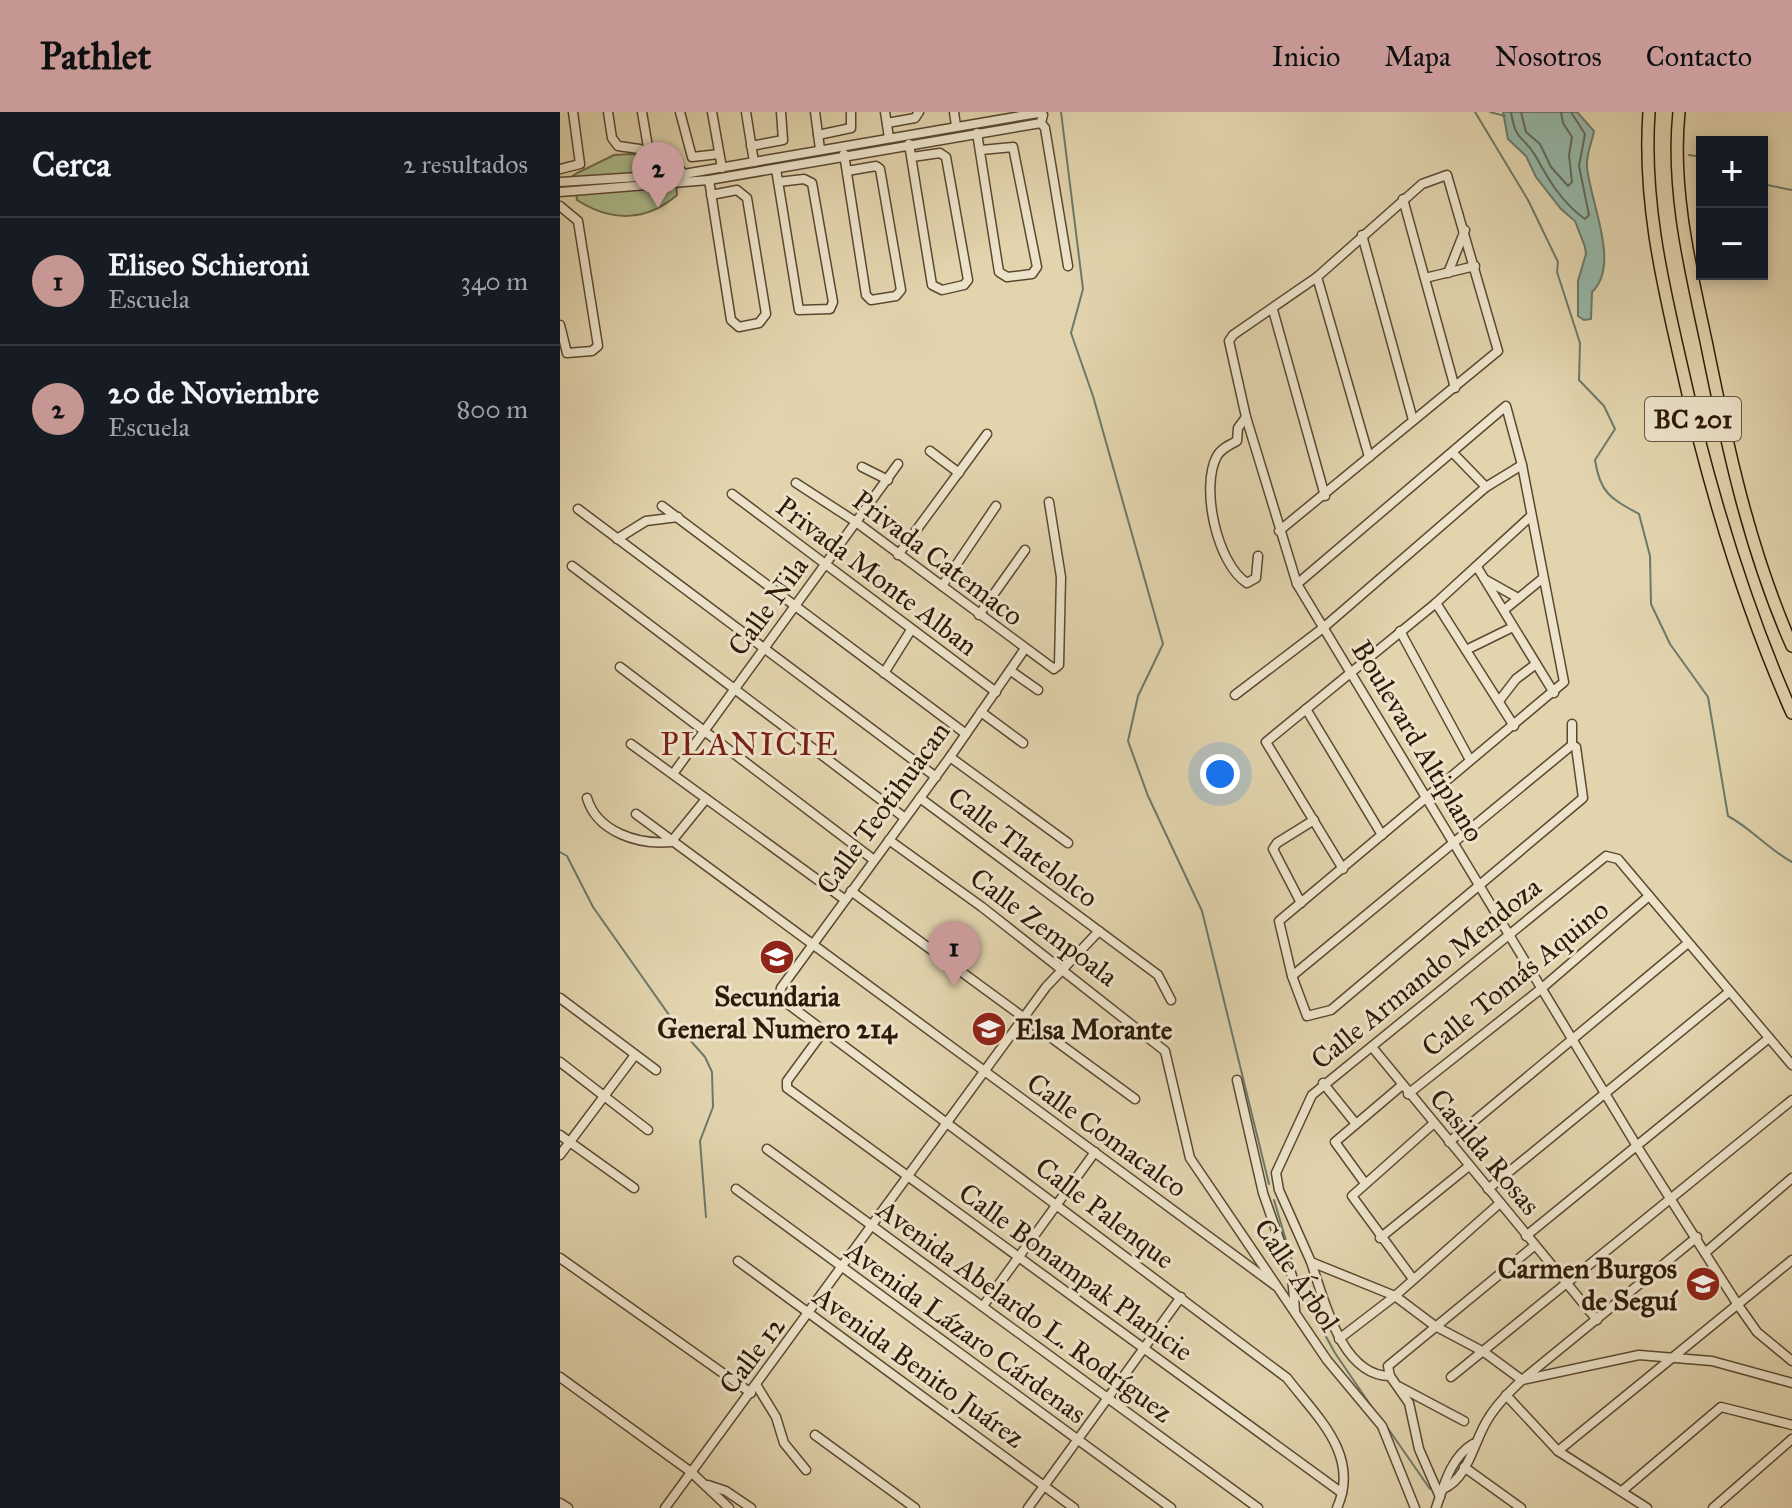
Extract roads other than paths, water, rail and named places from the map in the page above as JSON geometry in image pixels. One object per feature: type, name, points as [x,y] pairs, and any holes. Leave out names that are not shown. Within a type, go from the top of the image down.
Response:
[{"type":"highway","name":"BC 201","points":[[1649,112],[1648,169],[1658,260],[1702,454],[1743,595],[1792,713]]},
{"type":"highway","name":"BC 201","points":[[1679,112],[1679,193],[1717,396],[1752,537],[1792,646]]},
{"type":"street","points":[[560,169],[580,164],[573,112]]},
{"type":"street","points":[[608,112],[614,143],[623,147],[648,147],[672,161],[685,179]]},
{"type":"street","points":[[642,112],[648,147]]},
{"type":"street","points":[[680,112],[692,157],[719,154]]},
{"type":"street","points":[[712,112],[722,168]]},
{"type":"street","points":[[746,112],[754,162]]},
{"type":"street","points":[[751,146],[783,140],[781,112]]},
{"type":"street","points":[[815,112],[820,149]]},
{"type":"street","points":[[818,135],[851,128],[851,112]]},
{"type":"street","points":[[885,112],[889,138]]},
{"type":"street","points":[[887,123],[915,118],[919,112]]},
{"type":"street","points":[[954,112],[956,126]]},
{"type":"street","points":[[560,192],[685,179],[722,168],[820,149],[1025,114],[1041,114],[1068,266]]},
{"type":"street","points":[[560,182],[709,180],[1041,123]]},
{"type":"street","points":[[977,133],[999,272],[1007,277],[1032,274],[1037,267],[1013,147],[981,150]]},
{"type":"street","points":[[909,144],[932,285],[942,290],[964,285],[968,280],[946,157],[940,153],[912,157]]},
{"type":"street","points":[[843,145],[866,295],[871,300],[896,296],[901,290],[880,169],[876,166],[847,171]]},
{"type":"street","points":[[776,169],[778,182],[799,310],[805,313],[830,309],[833,302],[812,183],[804,179],[778,182]]},
{"type":"street","name":"Boulevard Altiplano","points":[[1465,230],[1447,175],[1441,174],[1403,199],[1317,277],[1233,335],[1229,341],[1246,417],[1297,584],[1638,1148],[1738,1305],[1757,1332],[1792,1361]]},
{"type":"street","points":[[709,180],[711,195],[731,320],[739,327],[759,323],[766,314],[747,198],[737,190],[711,195]]},
{"type":"street","points":[[1403,199],[1455,388]]},
{"type":"street","points":[[560,206],[578,221],[598,346],[592,351],[567,353],[560,325]]},
{"type":"street","points":[[1279,531],[1498,351],[1465,230]]},
{"type":"street","points":[[1448,273],[1465,230]]},
{"type":"street","points":[[1362,235],[1413,420]]},
{"type":"street","points":[[1425,278],[1475,266]]},
{"type":"street","points":[[1317,277],[1369,457]]},
{"type":"street","points":[[1273,310],[1325,496]]},
{"type":"street","points":[[1297,584],[1506,406],[1522,465],[1542,579],[1565,677],[1554,693],[1470,760],[1277,925],[1305,1014],[1313,1017],[1331,1010],[1584,796],[1576,747],[1572,745]]},
{"type":"street","points":[[1246,417],[1238,428],[1237,441],[1221,450],[1212,466],[1213,509],[1223,555],[1247,583],[1256,578],[1258,556]]},
{"type":"street","points":[[898,555],[987,434]]},
{"type":"street","points":[[930,451],[959,473]]},
{"type":"street","points":[[1453,453],[1486,487]]},
{"type":"street","name":"Calle Nila","points":[[673,774],[898,464]]},
{"type":"street","points":[[1235,695],[1323,628],[1486,487],[1522,465]]},
{"type":"street","points":[[862,467],[888,480]]},
{"type":"street","name":"Privada Catemaco","points":[[796,483],[856,522],[1024,650],[1054,669],[1059,665],[1061,577],[1049,502]]},
{"type":"street","name":"Privada Monte Alban","points":[[732,494],[996,692]]},
{"type":"street","points":[[662,506],[966,734]]},
{"type":"street","points":[[942,586],[996,506]]},
{"type":"street","points":[[578,509],[936,777]]},
{"type":"street","points":[[1343,869],[1267,740],[1436,603],[1531,516]]},
{"type":"street","points":[[617,539],[646,521],[678,517]]},
{"type":"street","points":[[979,615],[1025,550]]},
{"type":"street","points":[[572,566],[905,818]]},
{"type":"street","points":[[1477,567],[1554,693]]},
{"type":"street","points":[[1504,610],[1542,579]]},
{"type":"street","points":[[1485,580],[1518,598]]},
{"type":"street","points":[[1436,603],[1514,726]]},
{"type":"street","points":[[1466,650],[1513,627]]},
{"type":"street","points":[[884,673],[911,630]]},
{"type":"street","points":[[1400,631],[1470,760]]},
{"type":"street","name":"Calle Teotihuacan","points":[[779,994],[812,943],[936,777],[1024,650]]},
{"type":"street","points":[[1499,701],[1516,679],[1536,664]]},
{"type":"street","points":[[620,667],[702,733],[874,860]]},
{"type":"street","points":[[1011,671],[1038,690]]},
{"type":"street","points":[[1306,709],[1382,835]]},
{"type":"street","points":[[981,712],[1023,743]]},
{"type":"street","points":[[1292,976],[1572,745],[1572,724]]},
{"type":"street","points":[[631,744],[844,899]]},
{"type":"street","points":[[950,757],[1068,843]]},
{"type":"street","points":[[587,798],[591,812],[610,829],[641,840],[671,842],[706,799]]},
{"type":"street","name":"Calle Tlatelolco","points":[[920,798],[1099,931]]},
{"type":"street","name":"Calle Comacalco","points":[[636,814],[1282,1290]]},
{"type":"street","points":[[1301,903],[1273,849],[1277,843],[1314,820]]},
{"type":"street","name":"Calle Zempoala","points":[[889,840],[1116,1009],[1168,1055]]},
{"type":"street","name":"Calle Armando Mendoza","points":[[1279,1190],[1276,1173],[1312,1095],[1323,1083],[1510,937],[1602,858],[1611,855],[1649,896]]},
{"type":"street","points":[[851,891],[1135,1099]]},
{"type":"street","points":[[1649,896],[1792,1065]]},
{"type":"street","name":"Calle Tomás Aquino","points":[[1364,1182],[1335,1144],[1356,1124],[1542,988],[1649,896]]},
{"type":"street","points":[[1099,931],[1158,975],[1171,1000]]},
{"type":"street","name":"Calle 12","points":[[665,1508],[1024,1018],[1062,970],[1099,931]]},
{"type":"street","points":[[1449,1142],[1688,943]]},
{"type":"street","points":[[1488,1189],[1729,992]]},
{"type":"street","name":"Calle Palenque","points":[[779,994],[782,1001],[823,1032],[1287,1378],[1337,1445],[1341,1502]]},
{"type":"street","points":[[560,998],[656,1070]]},
{"type":"street","name":"Calle Bonampak Planicie","points":[[823,1032],[786,1085],[1145,1349],[1341,1502]]},
{"type":"street","points":[[1526,1236],[1638,1148],[1769,1038]]},
{"type":"street","name":"Casilda Rosas","points":[[1372,1047],[1597,1320]]},
{"type":"street","points":[[560,1155],[635,1055]]},
{"type":"street","name":"Calle Árbol","points":[[1168,1055],[1190,1158],[1327,1360],[1382,1426],[1415,1508]]},
{"type":"street","points":[[560,1062],[648,1130]]},
{"type":"street","points":[[1237,1080],[1263,1193],[1292,1276],[1295,1311]]},
{"type":"street","points":[[1323,1083],[1356,1124]]},
{"type":"street","points":[[1451,1377],[1792,1100]]},
{"type":"street","points":[[1413,1279],[1352,1199],[1364,1182],[1433,1124]]},
{"type":"street","points":[[560,1135],[634,1188]]},
{"type":"street","name":"Avenida Abelardo L. Rodríguez","points":[[767,1149],[1258,1508]]},
{"type":"street","points":[[983,1306],[1095,1152]]},
{"type":"street","points":[[1380,1238],[1469,1166]]},
{"type":"street","points":[[1706,1252],[1792,1178]]},
{"type":"street","name":"Avenida Lázaro Cárdenas","points":[[736,1189],[1171,1508]]},
{"type":"street","points":[[1263,1193],[1279,1190],[1311,1262],[1342,1347],[1380,1376],[1389,1373]]},
{"type":"street","points":[[1339,1339],[1395,1296],[1500,1203]]},
{"type":"street","points":[[1436,1508],[1456,1462],[1473,1444],[1506,1395],[1697,1237]]},
{"type":"street","points":[[1442,1493],[1419,1449],[1409,1403],[1389,1373],[1390,1363],[1534,1246]]},
{"type":"street","points":[[560,1258],[754,1389],[776,1417],[784,1443],[806,1470]]},
{"type":"street","points":[[1558,1451],[1792,1260]]},
{"type":"street","name":"Avenida Benito Juárez","points":[[738,1261],[1074,1508]]},
{"type":"street","points":[[1311,1262],[1395,1296],[1435,1326],[1484,1352],[1522,1380],[1556,1375],[1632,1355],[1712,1361],[1792,1383]]},
{"type":"street","points":[[1028,1508],[1181,1297]]},
{"type":"street","points":[[1783,1355],[1792,1348]]},
{"type":"street","points":[[560,1377],[708,1485],[726,1491],[751,1508]]},
{"type":"street","points":[[1399,1386],[1464,1421]]},
{"type":"street","points":[[1506,1395],[1558,1451],[1647,1508]]},
{"type":"street","points":[[1622,1491],[1721,1407],[1792,1425]]},
{"type":"street","points":[[815,1435],[915,1508]]},
{"type":"street","points":[[1713,1508],[1792,1439]]},
{"type":"street","points":[[1442,1493],[1464,1467],[1473,1444]]},
{"type":"street","points":[[1464,1467],[1521,1508]]},
{"type":"street","points":[[708,1485],[717,1500],[729,1508]]},
{"type":"street","points":[[560,1503],[568,1508]]},
{"type":"water","points":[[1503,112],[1577,112],[1594,131],[1587,167],[1602,232],[1604,266],[1592,292],[1591,319],[1584,320],[1578,316],[1578,281],[1586,254],[1575,221],[1561,209],[1536,177],[1526,156],[1508,139]]},
{"type":"waterway","points":[[1061,112],[1083,289],[1071,333],[1093,396],[1163,644],[1138,696],[1128,741],[1148,796],[1202,911],[1269,1184]]},
{"type":"waterway","points":[[1475,112],[1528,200],[1558,262],[1557,272],[1580,343],[1579,380],[1604,406],[1615,429],[1595,460],[1597,471],[1608,493],[1639,514],[1650,556],[1651,604],[1670,644],[1708,697],[1728,816],[1792,862]]},
{"type":"waterway","points":[[1490,112],[1505,116]]},
{"type":"waterway","points":[[1689,155],[1696,156]]},
{"type":"waterway","points":[[1768,185],[1792,190]]},
{"type":"waterway","points":[[560,852],[567,856],[593,907],[674,1022],[705,1057],[712,1072],[713,1107],[700,1141],[706,1217]]},
{"type":"waterway","points":[[1274,1200],[1301,1291],[1335,1353],[1378,1416]]},
{"type":"waterway","points":[[1387,1427],[1430,1489]]},
{"type":"place","name":"20 de Noviembre","points":[[658,208]]},
{"type":"place","name":"Secundaria General Numero 214","points":[[777,957]]},
{"type":"place","name":"Eliseo Schieroni","points":[[954,987]]},
{"type":"place","name":"Elsa Morante","points":[[989,1029]]},
{"type":"place","name":"Carmen Burgos de Seguí","points":[[1703,1284]]},
{"type":"district","name":"PLANICIE","points":[[750,744]]}]
